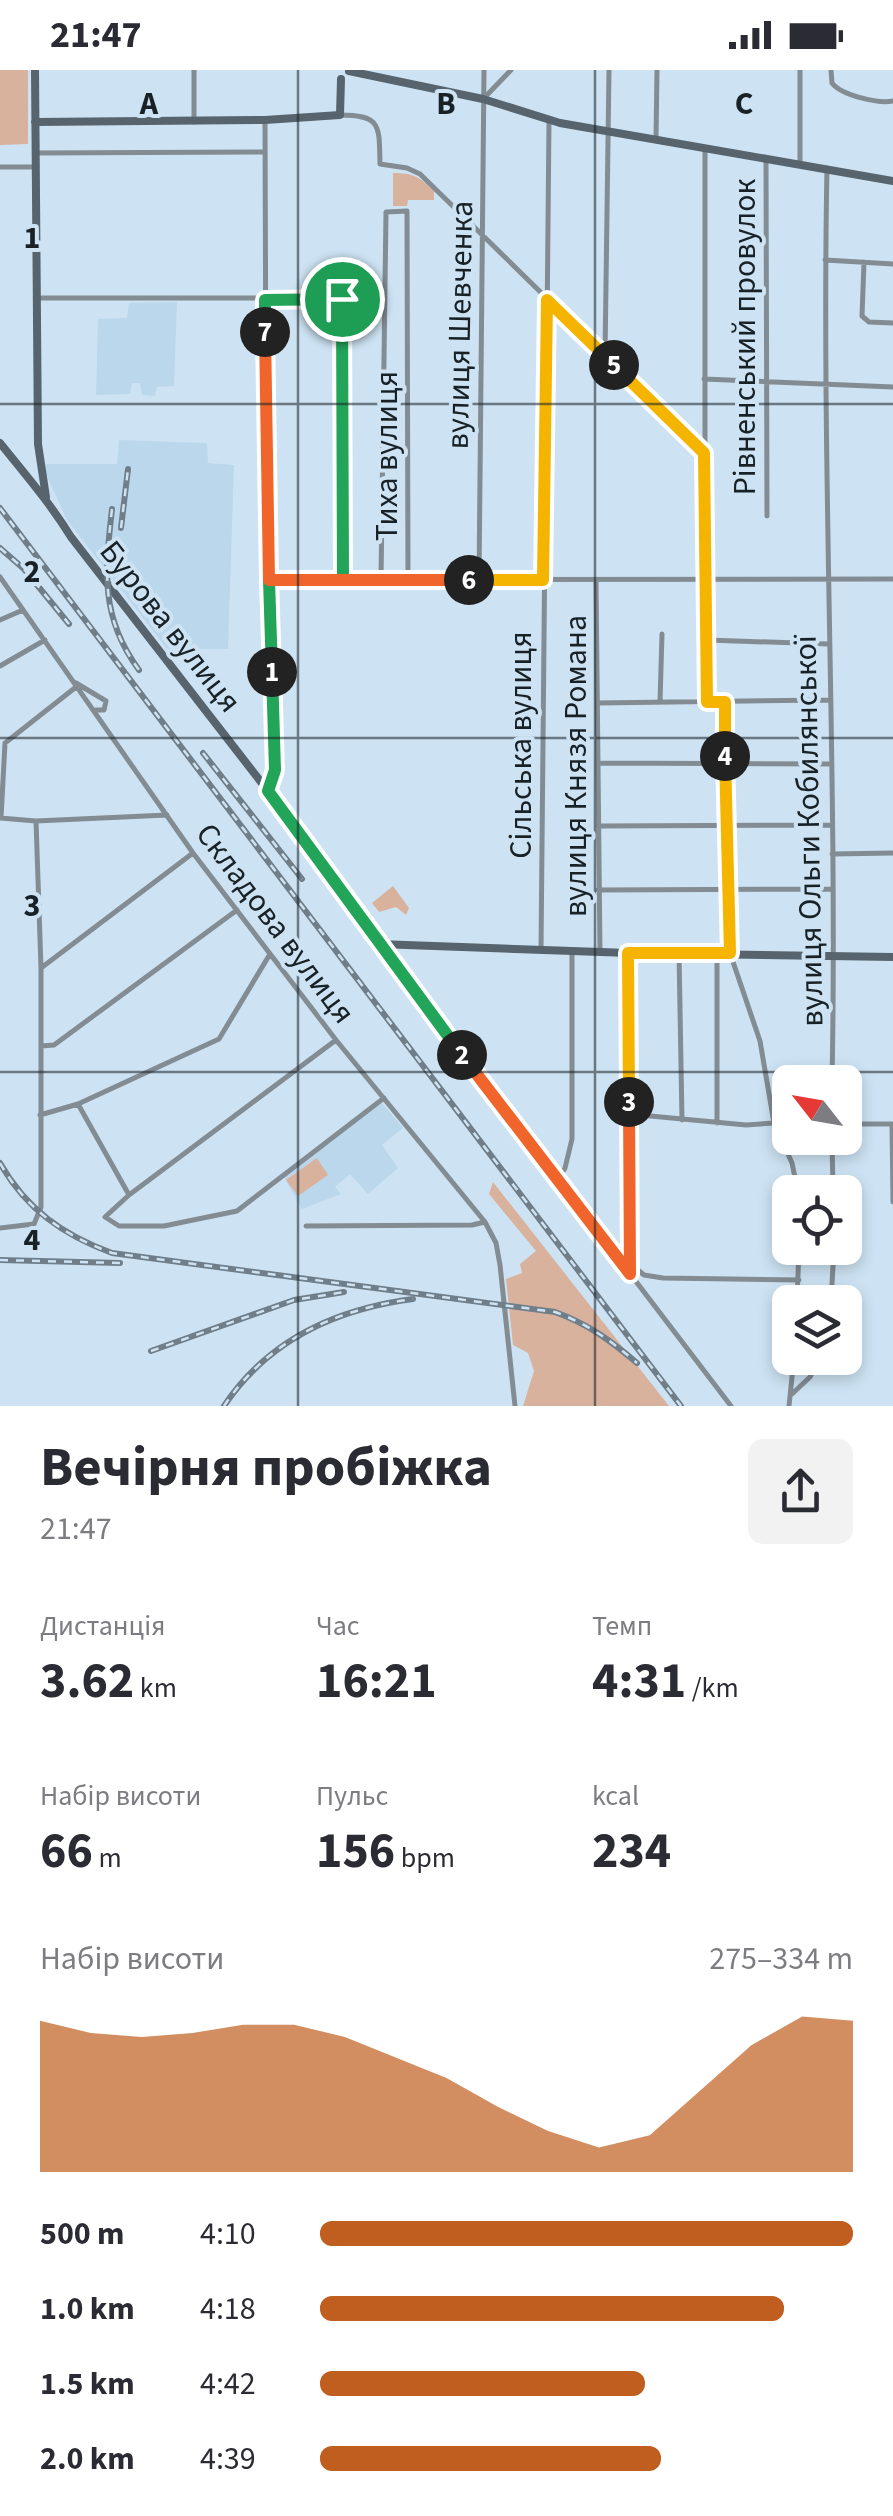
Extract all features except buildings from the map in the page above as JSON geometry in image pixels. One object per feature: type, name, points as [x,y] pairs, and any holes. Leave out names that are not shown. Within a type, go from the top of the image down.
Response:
[{"type":"main road","points":[[0,443],[19,467],[35,475],[40,459],[35,70]]},
{"type":"main road","points":[[334,70],[340,79],[346,78],[348,71],[483,99],[548,120],[893,180]]},
{"type":"main road","points":[[35,122],[194,122],[340,115],[340,79]]},
{"type":"main road","name":"Бурова вулиця","points":[[35,475],[71,537],[268,791],[378,944]]},
{"type":"main road","points":[[378,944],[893,957]]},
{"type":"street","points":[[194,70],[194,122]]},
{"type":"street","name":"вулиця Шевченка","points":[[478,580],[484,70]]},
{"type":"street","points":[[483,99],[511,70]]},
{"type":"street","points":[[605,356],[609,70]]},
{"type":"street","points":[[656,140],[658,70]]},
{"type":"street","points":[[800,70],[800,164]]},
{"type":"street","points":[[831,70],[832,83],[842,93],[879,103],[893,101]]},
{"type":"street","points":[[340,115],[364,115],[374,120],[379,130],[380,164],[420,174],[704,453]]},
{"type":"street","points":[[265,120],[269,580],[275,770],[268,791]]},
{"type":"street","name":"Сільська вулиця","points":[[540,950],[548,120]]},
{"type":"street","points":[[705,148],[707,702]]},
{"type":"street","points":[[35,153],[265,152]]},
{"type":"street","name":"Рівненський провулок","points":[[766,158],[767,516]]},
{"type":"street","points":[[0,167],[35,167]]},
{"type":"street","name":"вулиця Ольги Кобилянської","points":[[827,168],[827,580],[835,956],[832,1065]]},
{"type":"street","name":"Тиха вулиця","points":[[381,580],[386,212],[407,212],[408,580]]},
{"type":"street","points":[[825,260],[893,264]]},
{"type":"street","points":[[864,262],[862,316],[869,322],[893,322]]},
{"type":"street","points":[[37,298],[355,298]]},
{"type":"street","points":[[342,299],[343,580]]},
{"type":"street","points":[[704,379],[893,386]]},
{"type":"street","name":"Складова вулиця","points":[[0,578],[193,853],[336,1040],[486,1222]]},
{"type":"street","points":[[269,580],[893,580]]},
{"type":"street","name":"вулиця Князя Романа","points":[[596,580],[600,952]]},
{"type":"street","points":[[0,620],[23,610]]},
{"type":"street","points":[[660,702],[662,634]]},
{"type":"street","points":[[0,666],[44,640]]},
{"type":"street","points":[[706,640],[828,644]]},
{"type":"street","points":[[90,704],[101,712],[106,701],[75,684],[4,743],[0,818],[36,821],[167,815]]},
{"type":"street","points":[[597,703],[829,700]]},
{"type":"street","points":[[725,702],[730,953],[760,1041],[772,1111]]},
{"type":"street","points":[[598,764],[830,764]]},
{"type":"street","points":[[0,1228],[34,1224],[40,1207],[42,968],[36,821]]},
{"type":"street","points":[[598,826],[832,825]]},
{"type":"street","points":[[42,968],[193,853]]},
{"type":"street","points":[[832,854],[893,853]]},
{"type":"street","points":[[598,890],[832,888]]},
{"type":"street","points":[[41,1046],[54,1045],[237,910]]},
{"type":"street","name":"Бурова вулиця","points":[[378,944],[730,1406]]},
{"type":"street","points":[[558,1180],[566,1168],[572,1139],[572,950]]},
{"type":"street","points":[[628,953],[630,1274]]},
{"type":"street","points":[[679,953],[682,1120]]},
{"type":"street","points":[[717,953],[717,1123]]},
{"type":"street","points":[[40,1116],[78,1104],[219,1040],[270,954]]},
{"type":"street","points":[[336,1040],[105,1217],[119,1226],[164,1226],[237,1211],[384,1098]]},
{"type":"street","points":[[78,1104],[129,1195]]},
{"type":"street","points":[[629,1114],[717,1123],[772,1123]]},
{"type":"street","points":[[862,1124],[892,1124],[893,1202]]},
{"type":"street","points":[[306,1226],[486,1222],[500,1265],[515,1406]]},
{"type":"street","points":[[630,1262],[644,1275],[663,1278],[799,1280]]},
{"type":"street","points":[[799,1265],[799,1285]]},
{"type":"street","points":[[789,1406],[793,1375]]},
{"type":"street","points":[[792,1394],[811,1375]]},
{"type":"shaded area","points":[[0,70],[28,70],[28,144],[0,145]]},
{"type":"shaded area","points":[[393,173],[420,179],[434,191],[434,200],[408,200],[407,206],[393,206]]},
{"type":"shaded area","points":[[177,302],[174,386],[157,387],[155,396],[142,395],[140,383],[132,383],[130,394],[96,395],[98,319],[127,318],[129,303]]},
{"type":"shaded area","points":[[119,440],[207,443],[208,463],[234,465],[228,649],[167,649],[67,520],[46,474],[46,464],[117,464]]},
{"type":"shaded area","points":[[393,886],[409,908],[406,915],[396,907],[379,912],[372,903]]},
{"type":"shaded area","points":[[382,1103],[403,1128],[382,1145],[398,1168],[368,1194],[350,1174],[335,1187],[341,1194],[302,1209],[284,1177]]},
{"type":"shaded area","points":[[317,1158],[328,1175],[298,1196],[286,1180]]},
{"type":"shaded area","points":[[493,1182],[669,1406],[523,1406],[534,1371],[528,1353],[513,1345],[506,1279],[522,1273],[520,1264],[536,1251],[489,1194]]},
{"type":"railway","points":[[121,528],[128,469]]},
{"type":"railway","points":[[0,508],[681,1406]]},
{"type":"railway","points":[[112,509],[107,574],[111,612],[126,650],[139,670]]},
{"type":"railway","points":[[0,548],[24,569],[69,624]]},
{"type":"railway","points":[[203,753],[302,879]]},
{"type":"railway","points":[[0,1163],[22,1194],[47,1218],[77,1238],[112,1253],[555,1312],[598,1333],[637,1363]]},
{"type":"railway","points":[[0,1260],[120,1263]]},
{"type":"railway","points":[[151,1351],[294,1300],[344,1292]]},
{"type":"railway","points":[[224,1406],[261,1363],[306,1332],[357,1311],[413,1299]]},
{"type":"route","points":[[342,299],[265,300],[269,580],[343,580],[381,580],[408,580],[478,580],[543,580],[547,300],[704,453],[707,702],[725,702],[730,953],[628,953],[630,1274],[394,966],[268,791],[275,770],[269,580],[343,580],[342,299]]}]
